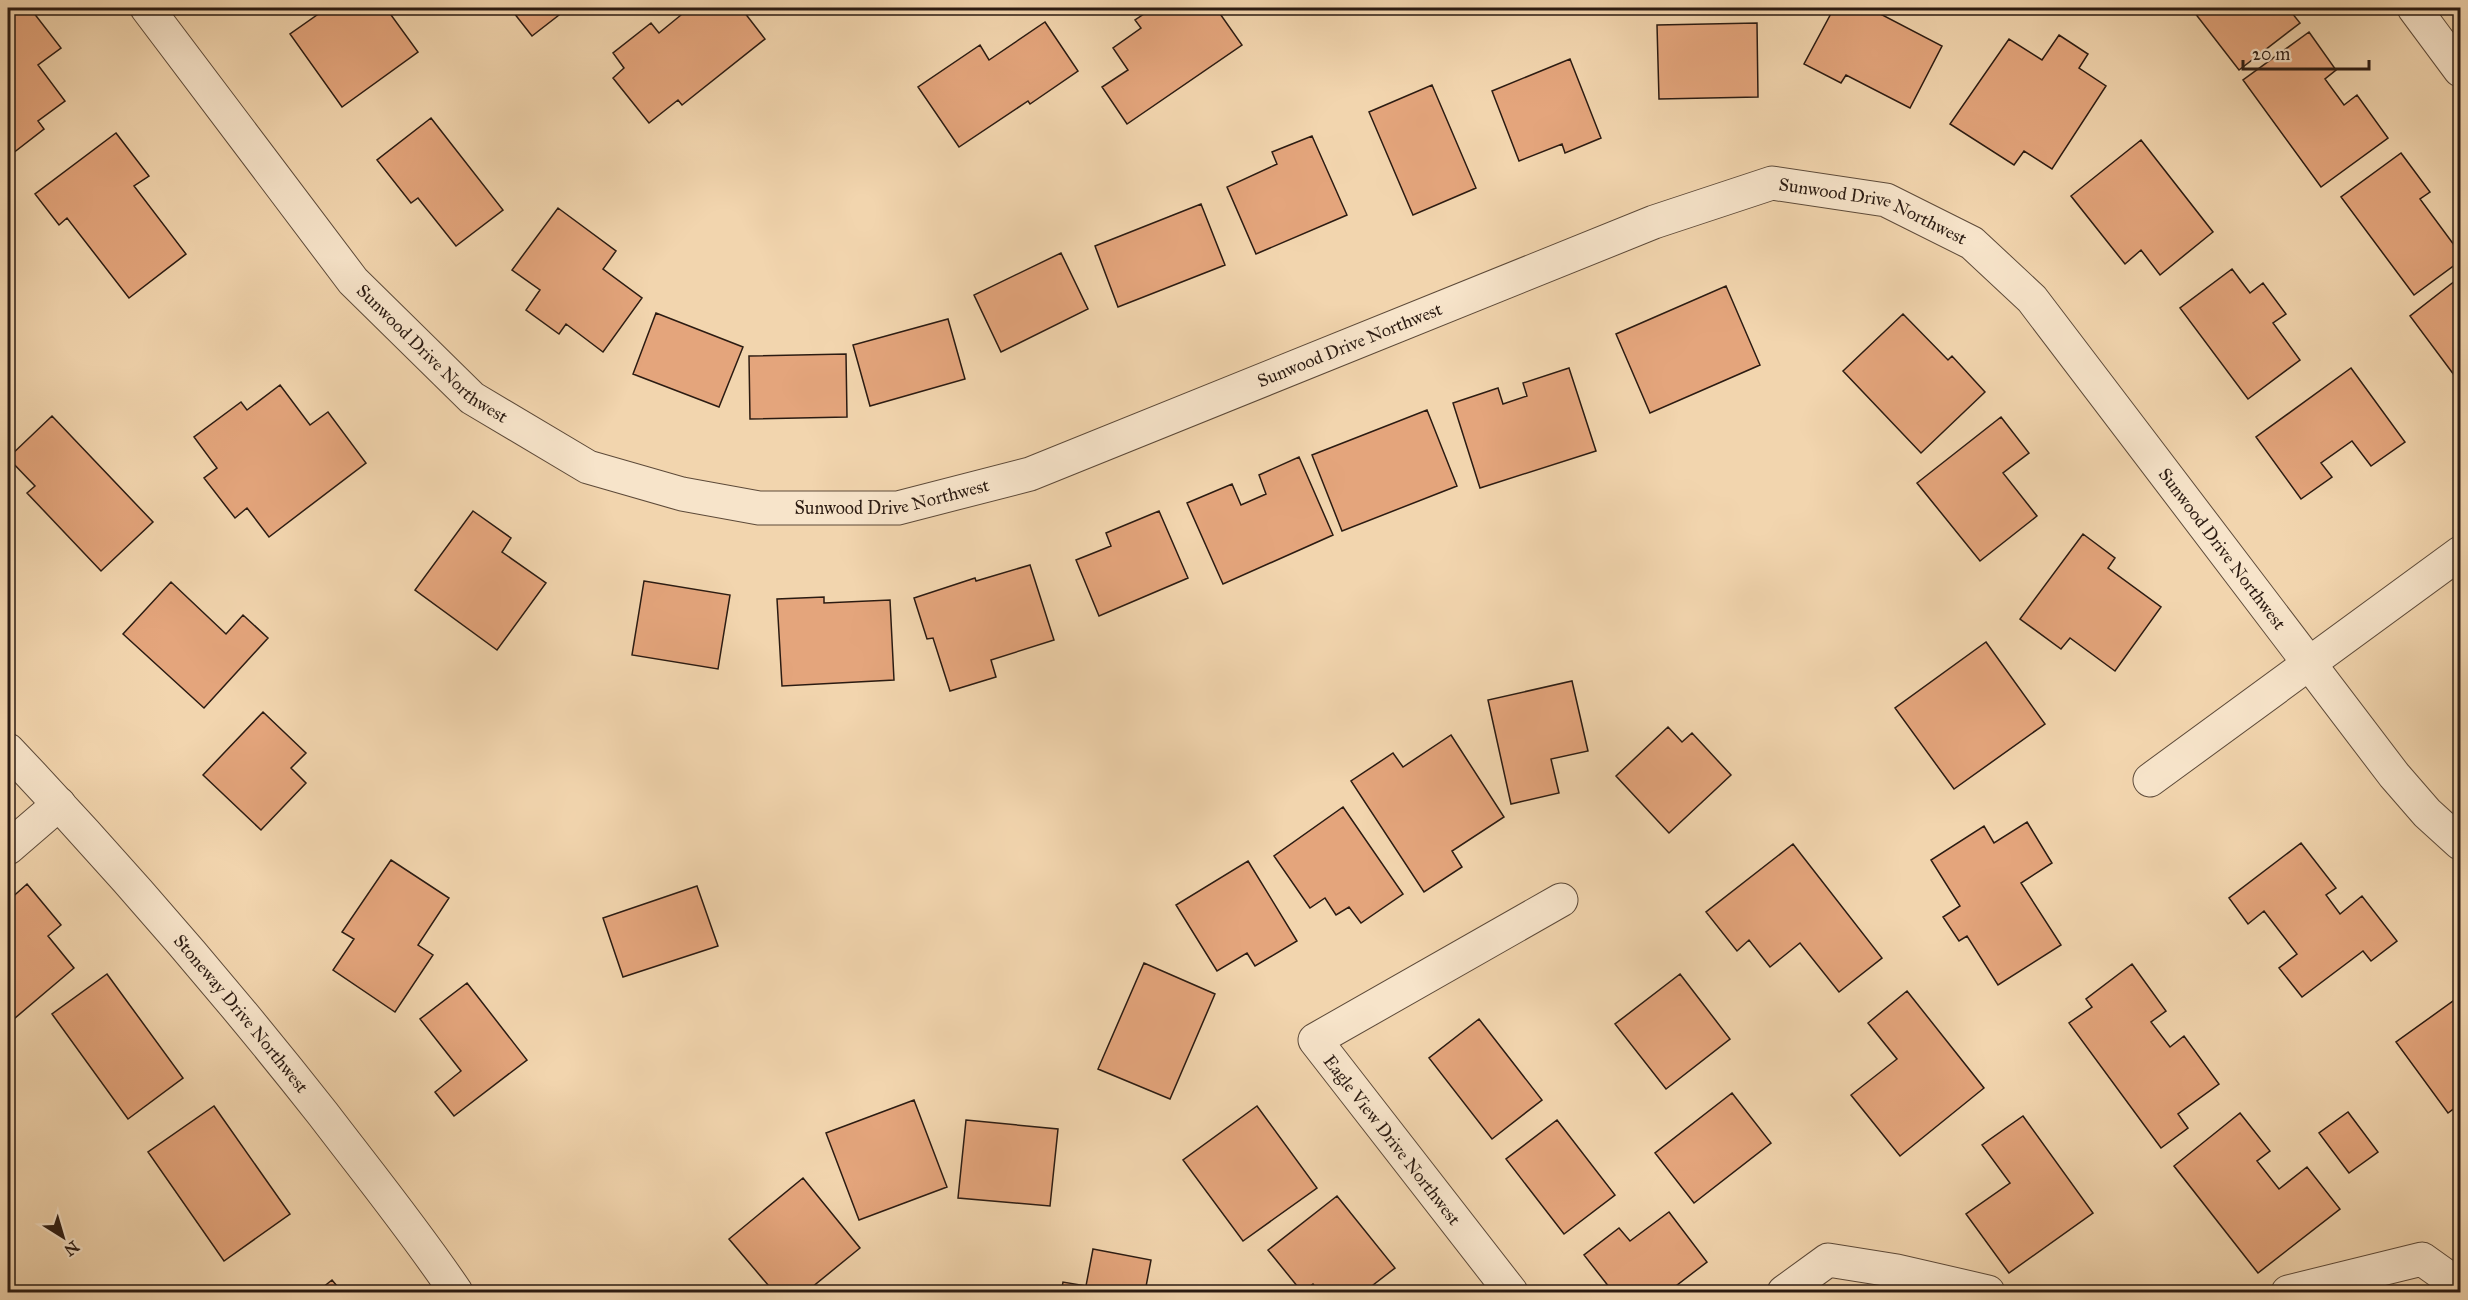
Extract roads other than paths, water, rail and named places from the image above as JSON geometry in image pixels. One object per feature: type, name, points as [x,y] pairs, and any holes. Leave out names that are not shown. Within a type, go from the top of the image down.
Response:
[{"type":"street","name":"Sunwood Drive Northwest","points":[[147,8],[353,281],[472,398],[588,467],[682,494],[759,508],[898,508],[1030,474],[1654,222],[1772,183],[1886,200],[1972,243],[2032,299],[2394,775],[2427,813],[2460,843]]},
{"type":"street","points":[[2414,8],[2460,70]]},
{"type":"street","points":[[2150,780],[2460,553]]},
{"type":"street","name":"Stoneway Drive Northwest","points":[[8,750],[156,910],[249,1021],[421,1240],[456,1293]]},
{"type":"street","points":[[8,848],[59,804]]},
{"type":"street","name":"Eagle View Drive Northwest","points":[[1511,1293],[1315,1040],[1561,900]]},
{"type":"street","points":[[2288,1293],[2422,1259],[2443,1274],[2457,1293]]},
{"type":"street","points":[[1784,1293],[1828,1260],[1897,1271],[1988,1293]]}]
